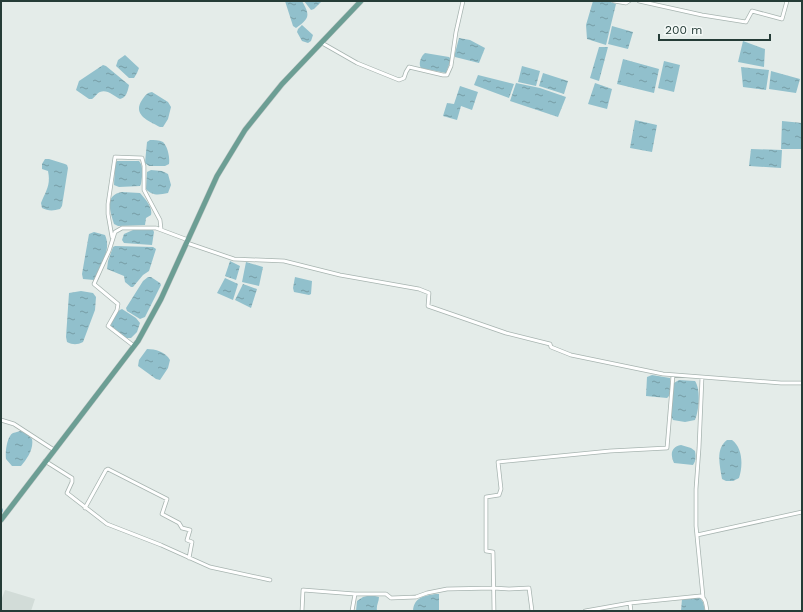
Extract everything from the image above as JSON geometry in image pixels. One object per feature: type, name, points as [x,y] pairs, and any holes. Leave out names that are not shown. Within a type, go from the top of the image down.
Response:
[{"type":"main road","points":[[1,520],[134,346],[155,312],[216,176],[253,118],[282,84],[361,1]]},
{"type":"street","points":[[322,43],[357,63],[399,80],[404,78],[409,67],[447,75],[451,66],[456,32],[463,1]]},
{"type":"street","points":[[614,1],[624,3],[629,1]]},
{"type":"street","points":[[639,1],[702,15],[746,22],[752,11],[782,19],[787,1]]},
{"type":"street","points":[[112,238],[108,204],[115,157],[142,158],[144,166],[144,190],[160,220],[161,229]]},
{"type":"street","points":[[134,346],[108,326],[117,310],[118,304],[94,284],[98,272],[109,251],[115,232],[122,228],[147,227],[161,229],[187,241],[234,259],[284,261],[340,275],[419,289],[429,293],[428,306],[506,333],[550,344],[551,347],[571,355],[663,374],[781,383],[802,383]]},
{"type":"street","points":[[494,611],[492,552],[486,551],[486,497],[499,495],[501,489],[498,462],[610,451],[667,448],[673,375]]},
{"type":"street","points":[[702,377],[696,489],[697,535],[703,597],[707,611]]},
{"type":"street","points":[[1,420],[18,426],[54,450]]},
{"type":"street","points":[[45,461],[72,478],[72,482],[67,493],[107,524],[161,544],[210,567],[270,580]]},
{"type":"street","points":[[85,508],[106,470],[108,469],[124,476],[167,499],[162,514],[179,523],[182,528],[190,530],[187,540],[192,542],[190,558]]},
{"type":"street","points":[[697,535],[802,512]]},
{"type":"street","points":[[302,611],[303,590],[355,594],[386,594],[391,598],[416,598],[427,593],[447,589],[529,588],[532,611]]},
{"type":"street","points":[[352,611],[355,594]]},
{"type":"street","points":[[585,611],[630,603],[684,597],[703,597]]},
{"type":"street","points":[[630,603],[631,611]]},
{"type":"shaded area","points":[[5,590],[35,599],[31,611],[1,611],[1,598]]},
{"type":"water","points":[[285,1],[302,1],[306,10],[306,19],[296,28],[293,26]]},
{"type":"water","points":[[304,1],[322,1],[311,10]]},
{"type":"water","points":[[593,1],[608,1],[616,4],[606,45],[587,39],[586,25]]},
{"type":"water","points":[[302,25],[313,35],[311,41],[308,43],[302,41],[297,32]]},
{"type":"water","points":[[612,26],[633,32],[628,49],[608,44]]},
{"type":"water","points":[[459,38],[470,40],[485,48],[479,63],[455,57]]},
{"type":"water","points":[[743,41],[765,49],[764,67],[738,62]]},
{"type":"water","points":[[599,47],[608,47],[599,81],[590,78]]},
{"type":"water","points":[[425,53],[449,57],[451,59],[446,73],[421,68],[420,60]]},
{"type":"water","points":[[125,55],[139,68],[134,78],[129,78],[116,66],[118,60]]},
{"type":"water","points":[[623,59],[659,69],[654,93],[617,84]]},
{"type":"water","points":[[664,61],[680,65],[674,92],[658,88]]},
{"type":"water","points":[[103,65],[129,85],[124,97],[120,99],[108,92],[103,91],[98,93],[92,99],[89,99],[76,90],[79,81]]},
{"type":"water","points":[[522,66],[540,71],[536,86],[518,82]]},
{"type":"water","points":[[741,67],[769,70],[766,90],[743,87]]},
{"type":"water","points":[[771,71],[800,79],[796,93],[769,89]]},
{"type":"water","points":[[543,73],[568,81],[564,94],[539,86]]},
{"type":"water","points":[[478,75],[514,84],[509,98],[474,85]]},
{"type":"water","points":[[516,83],[540,88],[566,97],[558,117],[510,101]]},
{"type":"water","points":[[595,83],[612,89],[607,109],[588,104]]},
{"type":"water","points":[[460,86],[478,92],[472,110],[461,106],[457,120],[443,116],[447,103],[454,104]]},
{"type":"water","points":[[152,92],[168,102],[171,107],[168,119],[163,127],[160,127],[147,120],[140,114],[139,105],[147,94]]},
{"type":"water","points":[[635,120],[657,125],[652,152],[630,148]]},
{"type":"water","points":[[782,121],[802,123],[802,149],[781,149]]},
{"type":"water","points":[[150,140],[160,141],[165,144],[169,164],[165,166],[149,166],[145,163],[147,142]]},
{"type":"water","points":[[751,149],[782,150],[781,168],[749,166]]},
{"type":"water","points":[[45,159],[65,164],[68,168],[62,206],[60,209],[46,210],[42,208],[41,203],[48,188],[49,180],[48,171],[42,169],[42,164]]},
{"type":"water","points":[[117,161],[139,161],[141,163],[142,172],[140,186],[119,187],[114,185],[115,163]]},
{"type":"water","points":[[151,170],[162,171],[168,174],[171,185],[168,193],[156,194],[151,193],[146,189],[147,172]]},
{"type":"water","points":[[122,192],[140,193],[146,200],[151,209],[151,215],[146,218],[145,225],[118,226],[114,224],[110,209],[111,200],[113,196]]},
{"type":"water","points":[[133,230],[153,230],[154,232],[152,245],[124,243],[122,240],[124,234]]},
{"type":"water","points":[[94,232],[105,235],[107,241],[106,252],[94,280],[83,279],[82,274],[89,234]]},
{"type":"water","points":[[113,247],[153,247],[156,249],[149,271],[143,275],[133,287],[125,282],[124,276],[107,269],[108,261]]},
{"type":"water","points":[[230,261],[240,266],[236,280],[225,276]]},
{"type":"water","points":[[246,262],[263,267],[259,286],[242,282]]},
{"type":"water","points":[[148,277],[151,277],[161,285],[145,317],[140,319],[127,311],[126,308],[143,281]]},
{"type":"water","points":[[295,277],[312,281],[311,294],[309,295],[294,292],[293,288]]},
{"type":"water","points":[[225,278],[238,284],[233,300],[217,293]]},
{"type":"water","points":[[243,284],[257,289],[251,308],[235,300]]},
{"type":"water","points":[[81,291],[93,293],[96,297],[95,310],[83,342],[73,344],[67,342],[66,337],[69,293]]},
{"type":"water","points":[[122,309],[136,318],[140,323],[137,332],[131,338],[126,338],[111,326],[114,316]]},
{"type":"water","points":[[147,349],[160,352],[166,355],[170,360],[168,368],[160,380],[156,379],[138,366],[139,360]]},
{"type":"water","points":[[652,375],[670,378],[670,395],[667,398],[646,396],[647,377]]},
{"type":"water","points":[[679,380],[695,381],[697,385],[699,400],[695,420],[685,422],[673,420],[671,416],[674,383]]},
{"type":"water","points":[[20,431],[26,433],[32,439],[32,446],[28,457],[21,466],[12,466],[6,459],[7,444],[9,437],[13,433]]},
{"type":"water","points":[[727,440],[732,440],[736,443],[741,458],[739,478],[733,481],[726,481],[722,479],[720,469],[719,458],[721,448]]},
{"type":"water","points":[[681,445],[695,451],[696,458],[693,465],[674,463],[672,451],[675,447]]},
{"type":"water","points":[[439,594],[439,611],[413,611],[415,603],[420,598]]},
{"type":"water","points":[[371,595],[379,597],[377,611],[356,611],[357,601],[363,597]]},
{"type":"water","points":[[699,597],[703,602],[705,611],[681,611],[682,599]]}]
